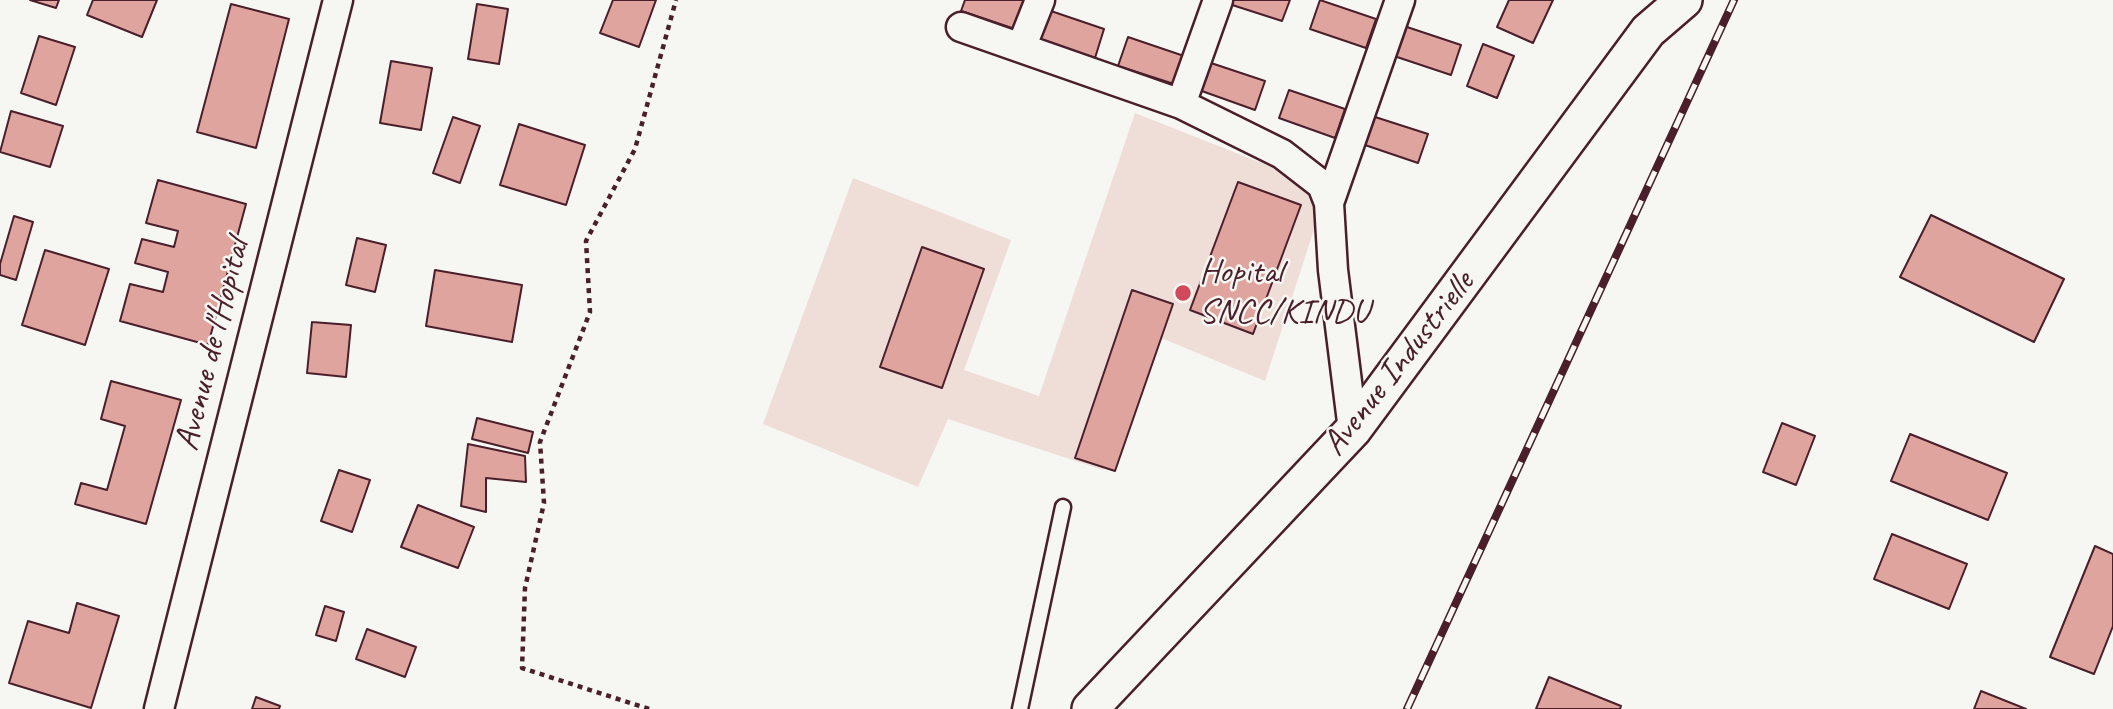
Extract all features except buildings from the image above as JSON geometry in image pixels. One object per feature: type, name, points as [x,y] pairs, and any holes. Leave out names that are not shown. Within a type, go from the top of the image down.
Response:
[{"type":"street","name":"Avenue de l'Hopital","points":[[159,709],[338,0]]},
{"type":"street","points":[[1021,48],[1040,0]]},
{"type":"street","points":[[1181,104],[1218,0]]},
{"type":"street","points":[[1329,204],[1400,0]]},
{"type":"street","name":"Avenue Industrielle","points":[[1090,709],[1353,430],[1648,31],[1684,0]]},
{"type":"street","points":[[961,27],[1181,104],[1282,153],[1322,185],[1329,204],[1333,270],[1353,430]]},
{"type":"lane","points":[[1020,709],[1063,507]]},
{"type":"path","points":[[649,709],[522,668],[525,588],[544,503],[540,442],[590,312],[586,241],[635,149],[676,0]]},
{"type":"shaded area","name":"Hopital SNCC/KINDU","points":[[1135,113],[1327,189],[1265,381],[1154,335],[1103,470],[948,419],[918,487],[763,424],[853,178],[1011,240],[964,370],[1039,396]]},
{"type":"railway","points":[[1407,709],[1734,0]]},
{"type":"place","name":"Hopital SNCC/KINDU","points":[[1183,293]]}]
